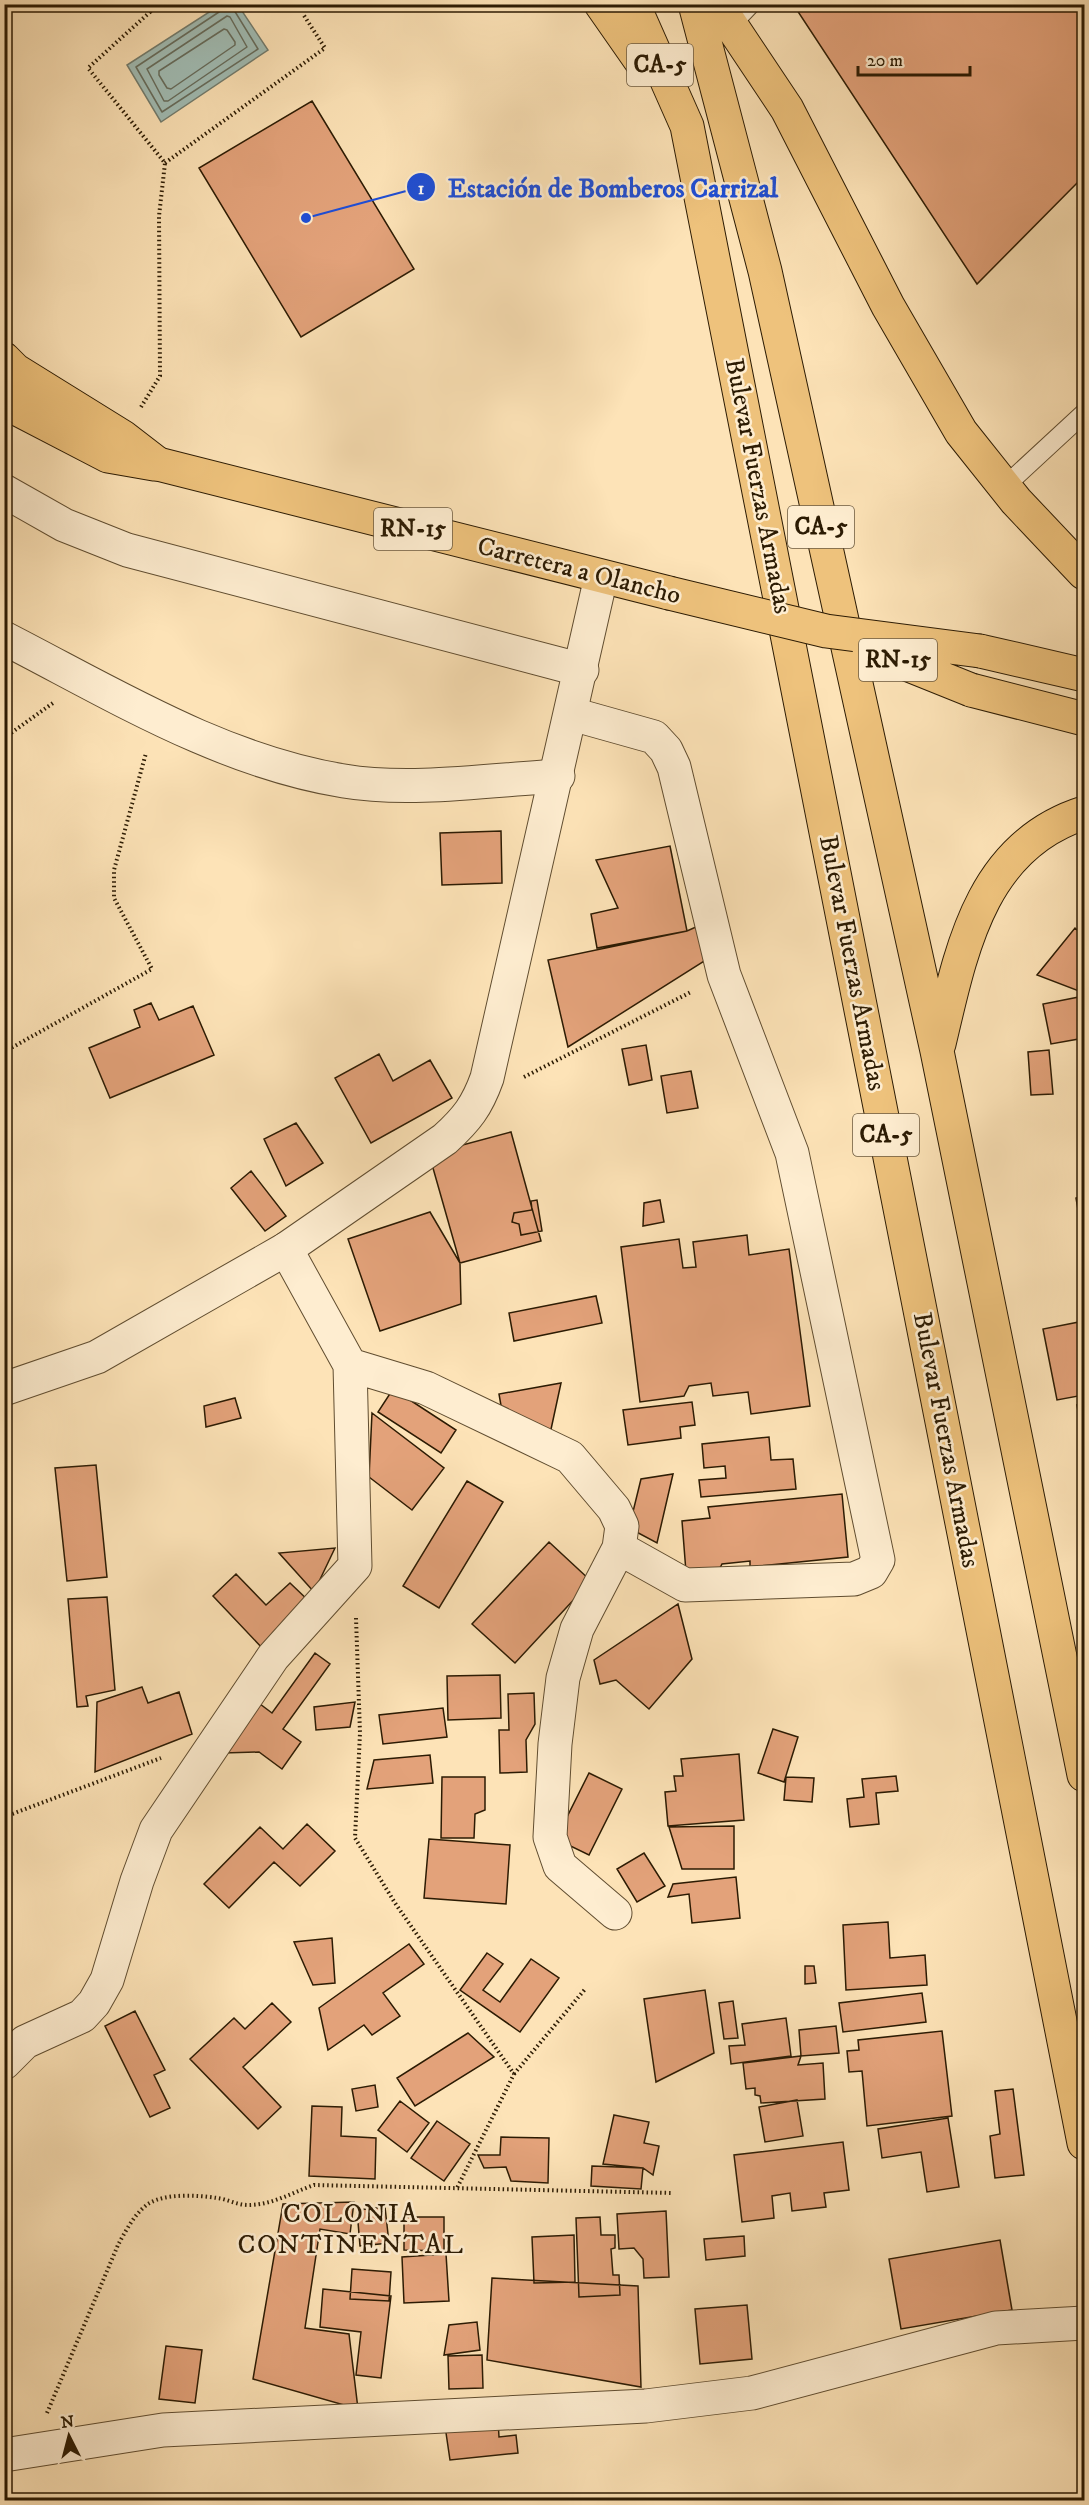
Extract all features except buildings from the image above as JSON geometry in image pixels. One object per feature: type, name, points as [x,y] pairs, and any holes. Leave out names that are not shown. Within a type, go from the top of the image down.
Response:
[{"type":"main road","points":[[601,4],[687,126]]},
{"type":"main road","name":"Bulevar Fuerzas Armadas","points":[[633,4],[687,126],[1084,2143]]},
{"type":"main road","name":"Bulevar Fuerzas Armadas","points":[[695,4],[765,271],[937,1051],[1084,1775]]},
{"type":"main road","points":[[733,11],[787,109],[888,306],[961,432],[1004,487],[1084,573]]},
{"type":"main road","points":[[4,359],[15,370],[123,437],[158,464]]},
{"type":"main road","name":"Carretera a Olancho","points":[[4,402],[108,456],[158,464],[601,577],[826,631],[980,651],[1084,675]]},
{"type":"main road","name":"Carretera a Olancho","points":[[826,631],[971,690],[1084,719]]},
{"type":"main road","points":[[937,1051],[959,958],[977,910],[1000,871],[1030,841],[1070,818],[1084,813]]},
{"type":"street","points":[[4,491],[64,525],[127,550],[582,670]]},
{"type":"street","points":[[4,1389],[97,1357],[286,1249],[446,1139],[467,1118],[479,1101],[487,1078],[558,776],[601,577]]},
{"type":"street","points":[[4,638],[177,728],[274,764],[344,781],[398,786],[558,776]]},
{"type":"street","points":[[572,714],[654,736],[666,750],[674,767],[724,975],[792,1153],[878,1560],[871,1572],[854,1579],[685,1585],[619,1548]]},
{"type":"street","points":[[4,2063],[25,2042],[82,2016],[94,2003],[107,1980],[137,1881],[156,1830],[273,1657],[354,1566],[350,1365],[286,1249]]},
{"type":"street","points":[[350,1365],[426,1388],[570,1457],[614,1509],[622,1526],[619,1548],[577,1629],[563,1678],[555,1744],[550,1837],[560,1866],[615,1913]]},
{"type":"street","points":[[18,2452],[163,2430],[646,2406],[752,2393],[996,2328],[1084,2323]]},
{"type":"lane","points":[[1004,487],[1084,413]]},
{"type":"path","points":[[146,4],[150,12]]},
{"type":"path","points":[[160,4],[88,68],[165,163],[159,216],[160,376]]},
{"type":"path","points":[[165,163],[325,48],[303,14]]},
{"type":"path","points":[[4,738],[85,680]]},
{"type":"path","points":[[4,1052],[152,969],[114,898],[114,870],[155,717]]},
{"type":"path","points":[[479,1101],[724,975]]},
{"type":"path","points":[[354,1566],[360,1733],[355,1838],[395,1903],[514,2074]]},
{"type":"path","points":[[4,1817],[166,1756]]},
{"type":"path","points":[[457,2188],[514,2074],[586,1988]]},
{"type":"path","points":[[18,2452],[118,2245],[129,2226],[148,2204],[177,2195],[219,2198],[245,2206],[269,2204],[314,2185],[673,2193]]},
{"type":"water","points":[[220,5],[238,5],[268,50],[161,122],[127,65]]},
{"type":"place","name":"Estación de Bomberos Carrizal","points":[[306,218]]},
{"type":"district","name":"COLONIA CONTINENTAL","points":[[351,2230]]}]
